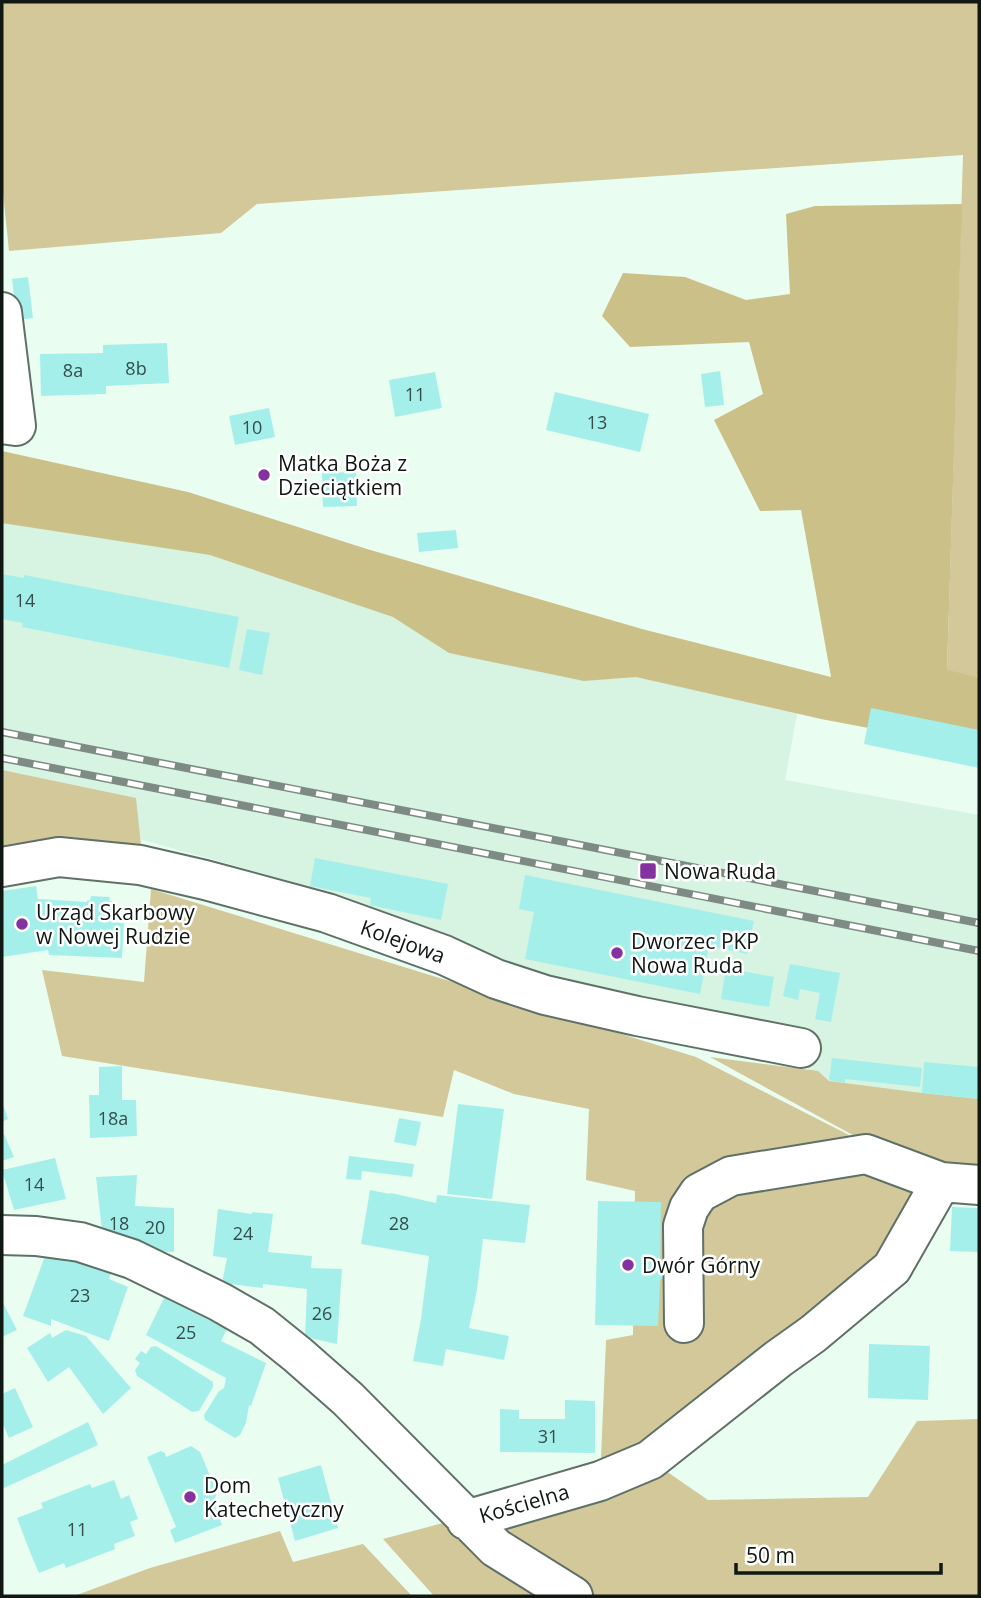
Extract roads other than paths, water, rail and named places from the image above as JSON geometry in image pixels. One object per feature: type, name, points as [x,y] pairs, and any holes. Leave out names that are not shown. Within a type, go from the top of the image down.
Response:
[{"type":"street","points":[[2,312],[9,425]]},
{"type":"street","name":"Kolejowa","points":[[2,867],[59,857],[140,865],[327,913],[444,955],[496,979],[545,995],[801,1048]]},
{"type":"street","points":[[684,1323],[683,1226],[689,1208],[699,1193],[731,1176],[866,1154],[942,1182],[979,1185]]},
{"type":"street","name":"Kościelna","points":[[2,1235],[80,1242],[132,1259],[262,1326],[348,1399],[466,1520],[600,1481],[650,1460],[813,1334],[892,1268],[942,1182]]},
{"type":"street","points":[[466,1520],[496,1548],[573,1596]]},
{"type":"railway","points":[[2,732],[979,923]]},
{"type":"railway","points":[[2,758],[979,951]]},
{"type":"place","name":"Matka Boża z Dzieciątkiem","points":[[264,475]]},
{"type":"place","name":"Nowa Ruda","points":[[648,871]]},
{"type":"place","name":"Urząd Skarbowy w Nowej Rudzie","points":[[22,924]]},
{"type":"place","name":"Dworzec PKP Nowa Ruda","points":[[617,953]]},
{"type":"place","name":"Dwór Górny","points":[[628,1265]]},
{"type":"place","name":"Dom Katechetyczny","points":[[190,1497]]}]
